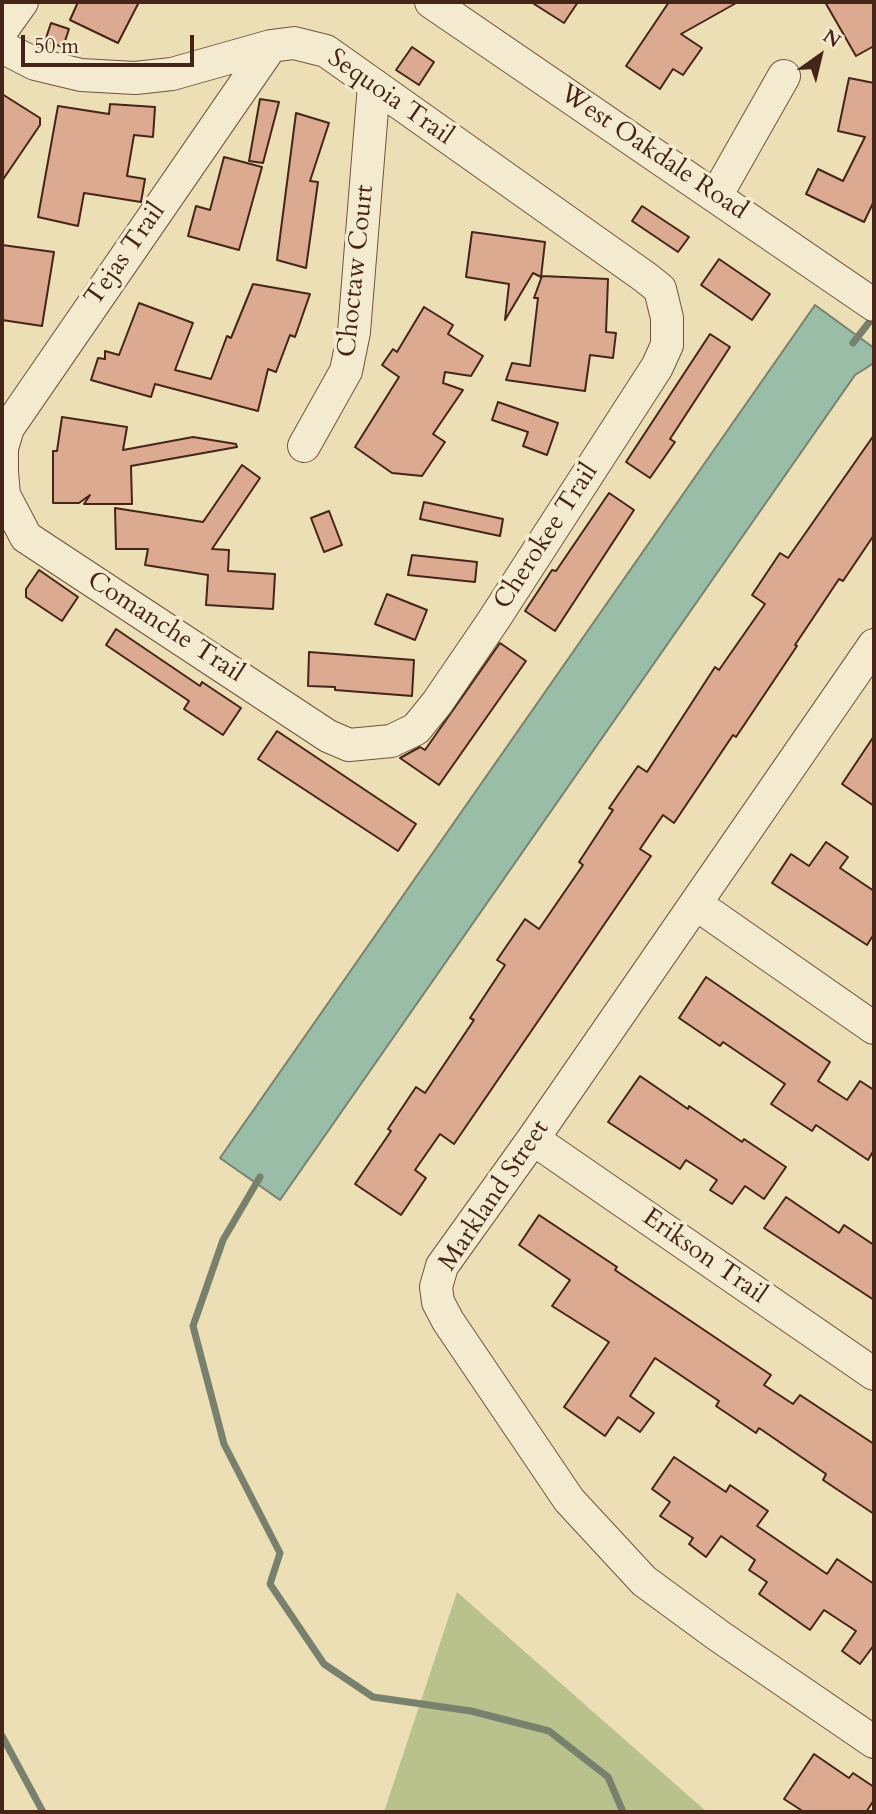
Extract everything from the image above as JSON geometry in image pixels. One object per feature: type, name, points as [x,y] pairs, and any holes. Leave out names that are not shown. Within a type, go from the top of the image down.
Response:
[{"type":"street","points":[[2,30],[22,2]]},
{"type":"street","name":"West Oakdale Road","points":[[439,4],[863,298]]},
{"type":"street","name":"Sequoia Trail","points":[[2,47],[35,64],[81,75],[135,78],[172,74],[271,46],[295,43],[326,51],[660,289]]},
{"type":"street","name":"Tejas Trail","points":[[2,472],[2,448],[8,428],[271,46]]},
{"type":"street","points":[[716,196],[784,76]]},
{"type":"street","name":"Choctaw Court","points":[[304,446],[346,371],[354,332],[374,85]]},
{"type":"street","name":"Cherokee Trail","points":[[368,744],[391,741],[416,729],[437,703],[657,367],[667,345],[667,318],[660,289]]},
{"type":"street","name":"Comanche Trail","points":[[2,472],[4,495],[26,537],[328,736],[349,745],[368,744]]},
{"type":"street","name":"Markland Street","points":[[871,658],[442,1266],[436,1287],[438,1302],[448,1321],[569,1500],[644,1581],[874,1742]]},
{"type":"street","points":[[696,904],[874,1028]]},
{"type":"street","name":"Erikson Trail","points":[[533,1139],[874,1374]]},
{"type":"shaded area","points":[[815,305],[874,348],[874,363],[855,375],[280,1200],[220,1158]]},
{"type":"shaded area","points":[[457,1592],[707,1812],[384,1812]]},
{"type":"building","points":[[78,2],[139,2],[118,43],[70,20]]},
{"type":"building","points":[[531,2],[578,2],[564,23]]},
{"type":"building","points":[[669,2],[738,2],[681,34],[702,48],[683,75],[673,69],[660,89],[626,66]]},
{"type":"building","points":[[825,2],[874,2],[874,46],[856,56]]},
{"type":"building","points":[[51,23],[69,29],[63,47],[45,41]]},
{"type":"building","points":[[412,47],[434,62],[419,85],[396,70]]},
{"type":"building","points":[[849,78],[874,83],[874,201],[864,222],[806,194],[818,169],[843,181],[865,137],[838,131]]},
{"type":"building","points":[[2,94],[40,118],[40,125],[2,181]]},
{"type":"building","points":[[260,99],[279,102],[263,163],[249,161]]},
{"type":"building","points":[[110,104],[155,107],[153,137],[134,135],[127,176],[145,179],[141,202],[84,193],[78,226],[38,217],[58,106],[109,114]]},
{"type":"building","points":[[296,113],[329,123],[310,181],[318,182],[306,268],[277,260]]},
{"type":"building","points":[[224,157],[262,167],[239,250],[188,236],[196,206],[210,210]]},
{"type":"building","points":[[642,206],[689,237],[678,252],[632,221]]},
{"type":"building","points":[[472,232],[545,242],[541,277],[533,273],[505,320],[509,284],[466,277]]},
{"type":"building","points":[[2,245],[54,252],[42,326],[2,320]]},
{"type":"building","points":[[719,259],[770,294],[752,320],[701,285]]},
{"type":"building","points":[[542,276],[608,279],[606,332],[616,333],[613,358],[590,355],[585,391],[506,380],[512,363],[530,366],[538,298],[534,298]]},
{"type":"building","points":[[253,284],[310,294],[295,337],[290,335],[276,372],[268,369],[258,411],[155,384],[151,397],[91,380],[98,358],[105,359],[105,351],[119,355],[139,303],[193,323],[175,370],[211,379],[227,336],[231,338]]},
{"type":"building","points":[[424,307],[453,325],[448,334],[483,356],[471,376],[445,372],[443,383],[463,390],[433,434],[445,442],[422,476],[392,473],[355,447],[399,377],[382,365],[393,349],[397,352]]},
{"type":"building","points":[[710,334],[730,347],[670,439],[675,442],[650,478],[626,462]]},
{"type":"building","points":[[498,402],[558,423],[547,455],[523,446],[528,432],[492,420]]},
{"type":"building","points":[[62,417],[127,427],[123,450],[193,437],[236,444],[237,447],[131,466],[132,504],[84,504],[90,495],[79,503],[53,503],[53,451],[57,451]]},
{"type":"building","points":[[874,435],[874,535],[843,581],[839,579],[736,737],[733,735],[674,823],[663,815],[640,849],[651,856],[454,1144],[440,1134],[415,1170],[426,1178],[401,1215],[355,1184],[391,1131],[388,1129],[416,1087],[425,1093],[474,1020],[470,1018],[505,965],[497,960],[525,919],[539,929],[583,865],[579,862],[613,810],[609,808],[638,766],[647,772],[715,667],[719,670],[765,604],[752,595],[780,553],[788,558]]},
{"type":"building","points":[[242,465],[260,478],[212,549],[229,550],[228,571],[275,574],[273,609],[206,605],[208,575],[145,565],[148,549],[116,549],[115,508],[203,522]]},
{"type":"building","points":[[609,493],[634,510],[555,631],[525,611]]},
{"type":"building","points":[[424,502],[503,519],[500,536],[420,519]]},
{"type":"building","points":[[329,511],[342,545],[324,552],[311,518]]},
{"type":"building","points":[[412,555],[477,562],[475,582],[408,575]]},
{"type":"building","points":[[39,570],[78,597],[62,621],[26,597],[26,589]]},
{"type":"building","points":[[387,594],[427,610],[415,640],[375,624]]},
{"type":"building","points":[[116,629],[200,686],[202,682],[241,708],[223,735],[184,709],[189,701],[106,645]]},
{"type":"building","points":[[500,643],[526,661],[439,785],[400,758],[420,747],[425,750]]},
{"type":"building","points":[[309,652],[414,660],[412,696],[308,686]]},
{"type":"building","points":[[277,731],[416,824],[398,851],[258,759]]},
{"type":"building","points":[[874,736],[874,806],[842,784]]},
{"type":"building","points":[[826,842],[848,857],[840,868],[874,891],[874,934],[867,945],[772,883],[791,854],[809,866]]},
{"type":"building","points":[[706,977],[830,1062],[818,1081],[847,1100],[860,1081],[874,1090],[874,1150],[868,1160],[816,1125],[812,1131],[771,1104],[785,1084],[723,1042],[720,1046],[679,1018]]},
{"type":"building","points":[[640,1076],[688,1109],[689,1106],[742,1142],[744,1139],[786,1167],[764,1199],[745,1186],[732,1204],[710,1190],[717,1180],[686,1160],[680,1169],[608,1122]]},
{"type":"building","points":[[786,1197],[839,1233],[844,1225],[874,1245],[874,1300],[764,1228]]},
{"type":"building","points":[[539,1215],[617,1267],[615,1270],[771,1375],[764,1385],[793,1404],[800,1395],[874,1444],[874,1514],[823,1480],[826,1474],[759,1428],[756,1433],[716,1406],[719,1401],[655,1358],[630,1396],[654,1413],[640,1432],[618,1417],[605,1436],[564,1407],[609,1342],[552,1306],[570,1280],[519,1245]]},
{"type":"building","points":[[674,1457],[726,1492],[730,1485],[768,1511],[757,1526],[827,1574],[837,1559],[874,1584],[874,1645],[860,1664],[842,1651],[856,1631],[824,1610],[810,1630],[759,1594],[767,1582],[749,1570],[755,1560],[721,1536],[706,1557],[689,1544],[693,1538],[660,1516],[670,1502],[652,1489]]},
{"type":"building","points":[[814,1754],[849,1778],[853,1773],[874,1787],[874,1800],[866,1812],[804,1812],[784,1799]]},
{"type":"waterway","points":[[853,343],[874,316]]},
{"type":"waterway","points":[[260,1177],[223,1240],[193,1326],[224,1444],[280,1553],[270,1584],[324,1664],[373,1697],[471,1711],[549,1731],[608,1777],[623,1812]]},
{"type":"waterway","points":[[2,1736],[43,1812]]}]
